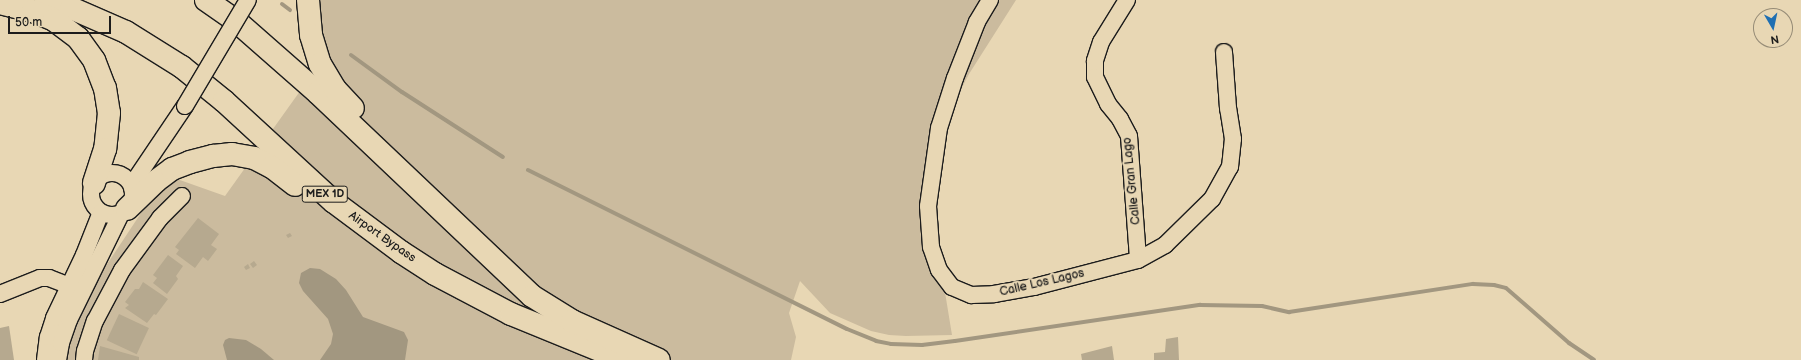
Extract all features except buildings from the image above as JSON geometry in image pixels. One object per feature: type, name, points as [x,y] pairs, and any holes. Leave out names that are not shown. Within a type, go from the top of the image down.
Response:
[{"type":"highway","name":"Airport Bypass","points":[[46,0],[71,8],[126,32],[182,67],[224,101],[334,202],[368,229],[424,267],[470,294],[511,314],[624,360]]},
{"type":"highway","points":[[206,0],[235,20],[318,93],[532,296],[572,321],[652,357]]},
{"type":"highway","points":[[308,0],[311,35],[316,56],[323,71],[341,97],[482,235],[534,282],[569,308],[652,357]]},
{"type":"highway","points":[[0,3],[33,11],[54,20],[78,38],[94,60],[105,88],[109,118],[100,178]]},
{"type":"highway","points":[[124,211],[156,181],[183,164],[197,159],[221,154],[254,158],[272,167],[373,246],[442,291],[498,320],[540,338],[615,360]]},
{"type":"street","points":[[132,188],[135,180],[185,106],[248,0]]},
{"type":"street","name":"Calle Los Lagos","points":[[990,0],[974,29],[955,78],[939,128],[928,206],[931,247],[939,270],[952,287],[971,295],[994,294],[1034,287],[1138,260],[1165,245],[1212,199],[1230,167],[1233,139],[1228,108],[1224,52]]},
{"type":"street","name":"Calle Gran Lago","points":[[1127,0],[1101,42],[1095,61],[1095,77],[1108,104],[1120,119],[1129,136],[1133,165],[1138,260]]},
{"type":"street","points":[[124,211],[113,215],[101,212],[94,205],[91,198],[91,191],[100,178],[132,167],[154,152]]},
{"type":"street","points":[[76,288],[97,266],[124,211],[134,196],[128,181],[122,176],[115,173],[100,178]]},
{"type":"street","points":[[55,340],[85,356],[95,321],[122,270],[156,223],[182,196]]},
{"type":"street","points":[[45,360],[55,340],[69,320],[84,255],[101,212]]},
{"type":"street","points":[[0,294],[40,278],[50,278],[76,288]]},
{"type":"street","points":[[55,340],[58,360]]},
{"type":"shaded area","points":[[318,0],[1016,0],[969,74],[953,105],[943,141],[934,225],[952,335],[906,336],[889,335],[871,331],[830,313],[800,281],[789,313],[796,337],[791,360],[64,360],[68,340],[92,287],[145,207],[162,189],[177,179],[225,196],[323,59]]},
{"type":"shaded area","points":[[310,268],[320,269],[336,279],[346,290],[363,317],[404,332],[408,340],[405,360],[320,360],[331,344],[333,334],[328,319],[303,291],[299,283],[301,273]]},
{"type":"shaded area","points":[[229,338],[246,340],[261,349],[274,360],[227,360],[223,345],[225,340]]},
{"type":"waterway","points":[[282,4],[290,10]]},
{"type":"waterway","points":[[351,55],[402,92],[503,157]]},
{"type":"waterway","points":[[528,170],[847,329],[876,341],[891,344],[922,345],[955,341],[1200,305],[1262,306],[1289,312],[1473,284],[1494,285],[1506,288],[1569,343],[1594,360]]}]
